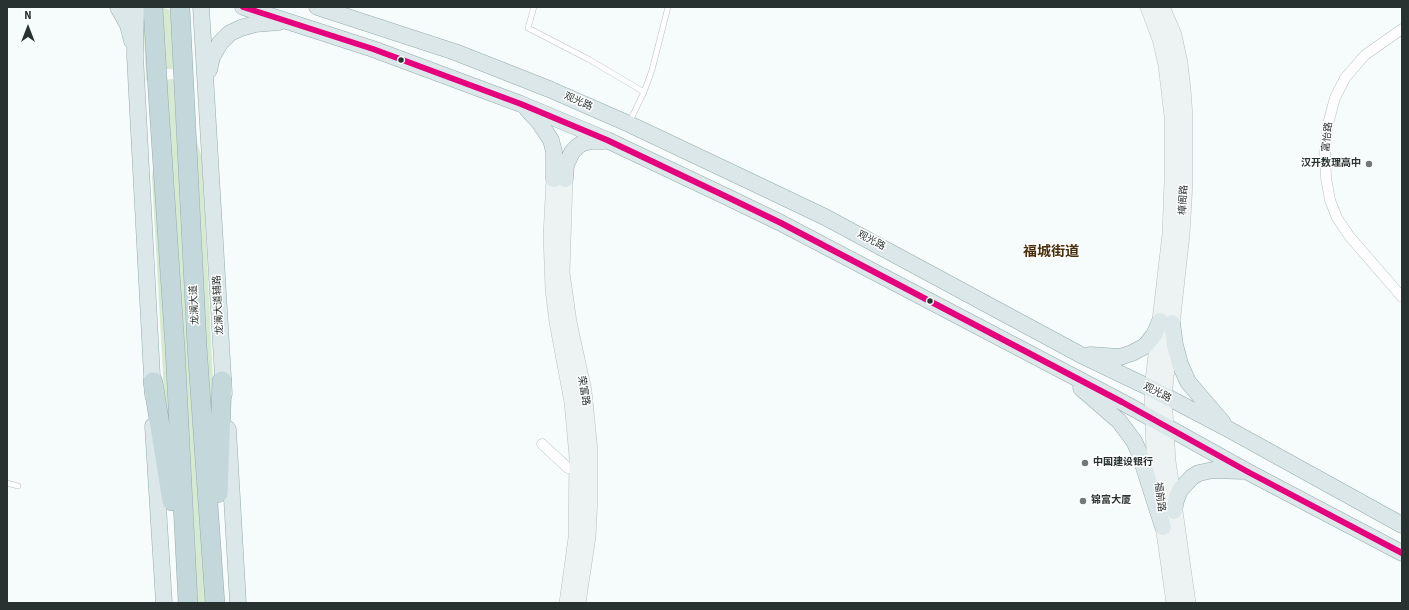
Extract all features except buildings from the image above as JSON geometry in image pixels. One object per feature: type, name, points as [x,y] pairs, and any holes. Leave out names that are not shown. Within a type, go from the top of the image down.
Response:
[{"type":"highway","points":[[153,7],[175,347],[187,602]]},
{"type":"highway","name":"龙澜大道","points":[[180,7],[198,346],[215,601]]},
{"type":"highway","points":[[215,601],[222,381]]},
{"type":"highway","points":[[154,382],[187,602]]},
{"type":"main road","points":[[118,7],[128,25],[135,56]]},
{"type":"main road","points":[[136,7],[135,56],[154,382],[153,430],[164,603]]},
{"type":"main road","name":"龙澜大道辅路","points":[[201,7],[222,381],[228,428],[238,603]]},
{"type":"main road","points":[[243,7],[380,52],[521,104],[607,140],[781,223],[1167,426],[1250,473],[1402,553]]},
{"type":"main road","name":"观光路","points":[[317,7],[455,52],[549,89],[629,124],[826,217],[1081,355],[1230,430],[1402,525]]},
{"type":"main road","name":"樟阁路","points":[[1148,7],[1160,39],[1166,65],[1172,116],[1172,182],[1166,322],[1158,393]]},
{"type":"main road","name":"樟阁路","points":[[1162,7],[1174,35],[1180,63],[1185,116],[1185,176],[1182,235],[1166,322]]},
{"type":"main road","points":[[206,84],[212,57],[220,43],[230,33],[255,24],[272,22],[292,23]]},
{"type":"main road","points":[[521,104],[540,122],[551,140],[560,179]]},
{"type":"main road","points":[[560,179],[572,152],[578,146],[592,141],[607,140]]},
{"type":"main road","name":"荣富路","points":[[560,179],[551,235],[553,290],[576,433],[590,497],[588,537],[578,603]]},
{"type":"main road","points":[[1081,355],[1120,357],[1132,353],[1145,346],[1166,322],[1175,345],[1180,364],[1188,382],[1230,430]]},
{"type":"main road","points":[[1051,365],[1110,412],[1127,430],[1139,452],[1163,528]]},
{"type":"main road","name":"福前路","points":[[1158,393],[1153,419],[1154,454],[1174,603]]},
{"type":"main road","name":"福前路","points":[[1158,393],[1167,426],[1168,461],[1188,603]]},
{"type":"main road","name":"荣富路","points":[[567,603],[584,470]]},
{"type":"main road","points":[[1174,511],[1180,490],[1192,477],[1199,473],[1213,470],[1237,470],[1250,473]]},
{"type":"street","name":"富怡路","points":[[1402,29],[1365,55],[1345,78],[1334,98],[1328,124],[1325,151],[1326,178],[1330,200],[1337,218],[1350,237],[1402,297]]},
{"type":"street","points":[[542,444],[568,468],[584,470]]},
{"type":"lane","points":[[534,7],[528,28],[590,60],[644,92]]},
{"type":"lane","points":[[629,124],[644,92],[652,70],[668,7]]},
{"type":"lane","points":[[7,483],[18,486]]},
{"type":"green space","points":[[160,7],[187,15],[179,69],[166,69],[146,81],[143,10]]},
{"type":"green space","points":[[172,79],[178,81],[202,158],[214,399],[207,603],[196,603],[164,392],[152,177],[165,80]]},
{"type":"transit line","points":[[243,7],[373,49],[521,104],[607,140],[781,223],[1122,402],[1250,473],[1402,553]]},
{"type":"place","name":"汉开数理高中","points":[[1369,164]]},
{"type":"place","name":"中国建设银行","points":[[1085,463]]},
{"type":"place","name":"锦富大厦","points":[[1083,501]]},
{"type":"district","name":"福城街道","points":[[1051,253]]}]
